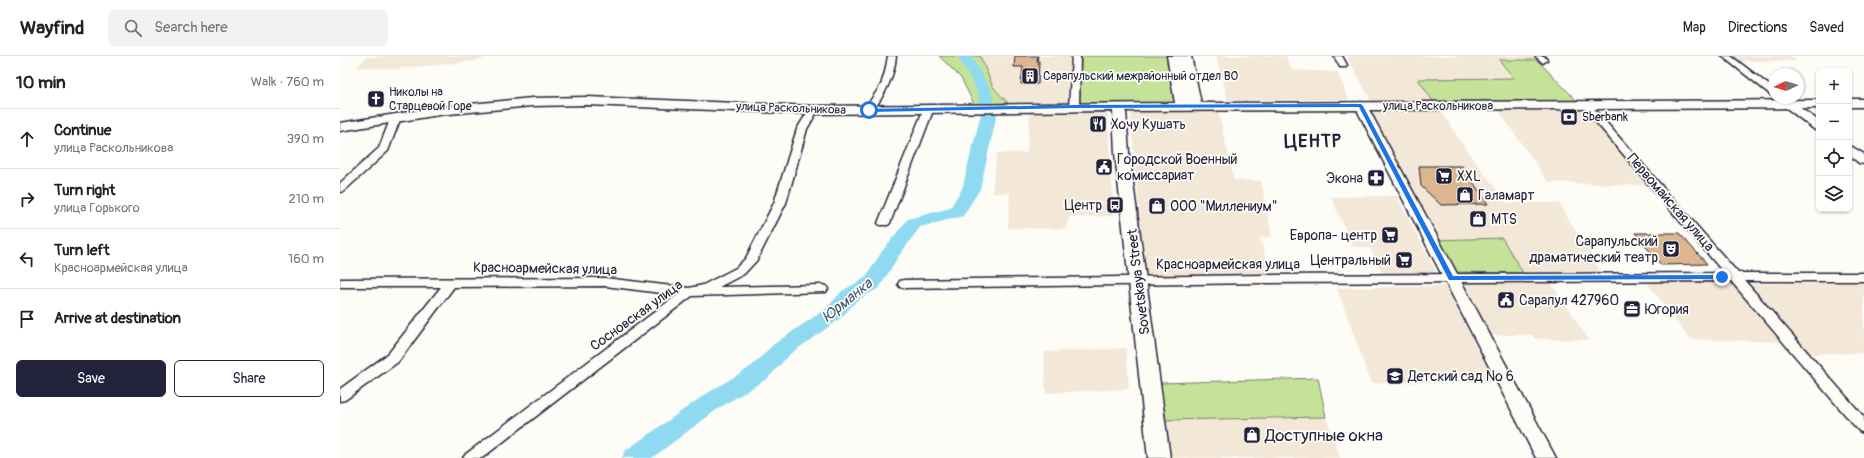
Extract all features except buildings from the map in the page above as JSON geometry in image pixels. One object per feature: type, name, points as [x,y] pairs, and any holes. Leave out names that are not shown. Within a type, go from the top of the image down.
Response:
[{"type":"main road","points":[[1173,56],[1188,106]]},
{"type":"main road","points":[[1185,56],[1188,106]]},
{"type":"main road","name":"улица Раскольникова","points":[[340,127],[396,117],[470,107],[532,102],[587,101],[813,110],[1188,106],[1586,106],[1768,101]]},
{"type":"main road","name":"улица Раскольникова","points":[[1804,103],[1816,104]]},
{"type":"main road","points":[[1852,103],[1864,103]]},
{"type":"main road","name":"Sovetskaya Street","points":[[1119,107],[1122,153],[1159,458]]},
{"type":"street","points":[[869,110],[884,88],[891,70],[892,56]]},
{"type":"street","points":[[1074,107],[1076,56]]},
{"type":"street","points":[[1338,56],[1342,65]]},
{"type":"street","points":[[1726,56],[1768,88]]},
{"type":"street","points":[[1788,104],[1816,125]]},
{"type":"street","points":[[1361,106],[1546,458]]},
{"type":"street","name":"Первомайская улица","points":[[1586,106],[1736,277],[1864,427]]},
{"type":"street","points":[[884,223],[934,108]]},
{"type":"street","name":"Сосновская улица","points":[[471,458],[689,292],[707,288],[725,279],[740,271],[751,260],[780,203],[802,129],[813,110]]},
{"type":"street","points":[[340,189],[384,149],[396,117]]},
{"type":"street","points":[[1852,151],[1864,160]]},
{"type":"street","name":"Красноармейская улица","points":[[904,284],[1138,279],[1864,276]]},
{"type":"street","points":[[340,396],[393,358],[451,282]]},
{"type":"street","name":"Красноармейская улица","points":[[340,283],[605,282],[689,292],[822,289]]},
{"type":"shaded area","points":[[381,56],[491,56],[475,61],[395,69],[357,67],[366,58]]},
{"type":"shaded area","points":[[980,56],[1070,56],[1067,103],[1008,103],[993,87]]},
{"type":"shaded area","points":[[1216,56],[1286,56],[1292,70],[1337,72],[1349,100],[1228,101]]},
{"type":"shaded area","points":[[1347,56],[1532,56],[1537,60],[1499,61],[1514,78],[1419,79],[1435,104],[1373,104]]},
{"type":"shaded area","points":[[1731,56],[1790,56],[1797,61],[1738,61]]},
{"type":"shaded area","points":[[1368,109],[1439,109],[1470,155],[1507,203],[1559,203],[1601,273],[1523,273],[1502,238],[1435,240],[1394,155]]},
{"type":"shaded area","points":[[1107,111],[1114,216],[1070,217],[1065,229],[1008,228],[1010,193],[992,193],[997,153],[1027,153],[1030,112]]},
{"type":"shaded area","points":[[1130,111],[1218,111],[1234,180],[1261,181],[1272,237],[1260,238],[1271,276],[1145,276]]},
{"type":"shaded area","points":[[1499,111],[1584,111],[1651,186],[1548,182]]},
{"type":"shaded area","points":[[1397,196],[1436,273],[1383,274],[1370,248],[1353,247],[1331,197]]},
{"type":"shaded area","points":[[1549,281],[1589,340],[1535,339],[1532,335],[1489,335],[1462,283]]},
{"type":"shaded area","points":[[1646,281],[1731,282],[1781,342],[1690,339]]},
{"type":"shaded area","points":[[1864,283],[1864,353],[1806,354],[1747,284]]},
{"type":"shaded area","points":[[1445,286],[1494,381],[1371,383],[1337,288]]},
{"type":"shaded area","points":[[1126,348],[1129,389],[1046,393],[1044,352]]},
{"type":"shaded area","points":[[1326,417],[1340,458],[1170,458],[1163,420]]},
{"type":"green space","points":[[939,56],[980,56],[993,87],[1008,103],[974,104],[961,78]]},
{"type":"green space","points":[[1081,56],[1169,56],[1177,104],[1080,104]]},
{"type":"green space","points":[[1499,60],[1537,60],[1577,101],[1435,104],[1418,79],[1514,78]]},
{"type":"green space","points":[[1502,238],[1523,273],[1454,272],[1435,240]]},
{"type":"green space","points":[[1318,378],[1326,417],[1163,420],[1161,383]]},
{"type":"waterway","name":"Юрманка","points":[[634,458],[711,402],[760,372],[782,349],[834,313],[849,296],[872,283],[890,254],[914,223],[957,212],[971,189],[989,114],[984,90],[964,56]]},
{"type":"place","name":"Сарапульский межрайонный отдел ВО","points":[[1030,76]]},
{"type":"place","name":"Николы на Старцевой Горе","points":[[376,99]]},
{"type":"place","name":"Sberbank","points":[[1569,117]]},
{"type":"place","name":"Хочу Кушать","points":[[1098,124]]},
{"type":"place","name":"Городской Военный комиссариат","points":[[1104,167]]},
{"type":"place","name":"XXL","points":[[1444,176]]},
{"type":"place","name":"Экона","points":[[1376,178]]},
{"type":"place","name":"Галамарт","points":[[1465,195]]},
{"type":"place","name":"Центр","points":[[1115,205]]},
{"type":"place","name":"ООО \"Миллениум\"","points":[[1157,206]]},
{"type":"place","name":"MTS","points":[[1478,219]]},
{"type":"place","name":"Европа- центр","points":[[1390,235]]},
{"type":"place","name":"Сарапульский драматический театр","points":[[1671,249]]},
{"type":"place","name":"Центральный","points":[[1404,260]]},
{"type":"place","name":"Сарапул 427960","points":[[1506,300]]},
{"type":"place","name":"Югория","points":[[1632,309]]},
{"type":"place","name":"Детский сад № 6","points":[[1395,376]]},
{"type":"place","name":"Доступные окна","points":[[1252,435]]},
{"type":"district","name":"ЦЕНТР","points":[[1313,141]]},
{"type":"route","points":[[869,110],[929,108],[1361,106],[1451,278],[1722,277]]}]
